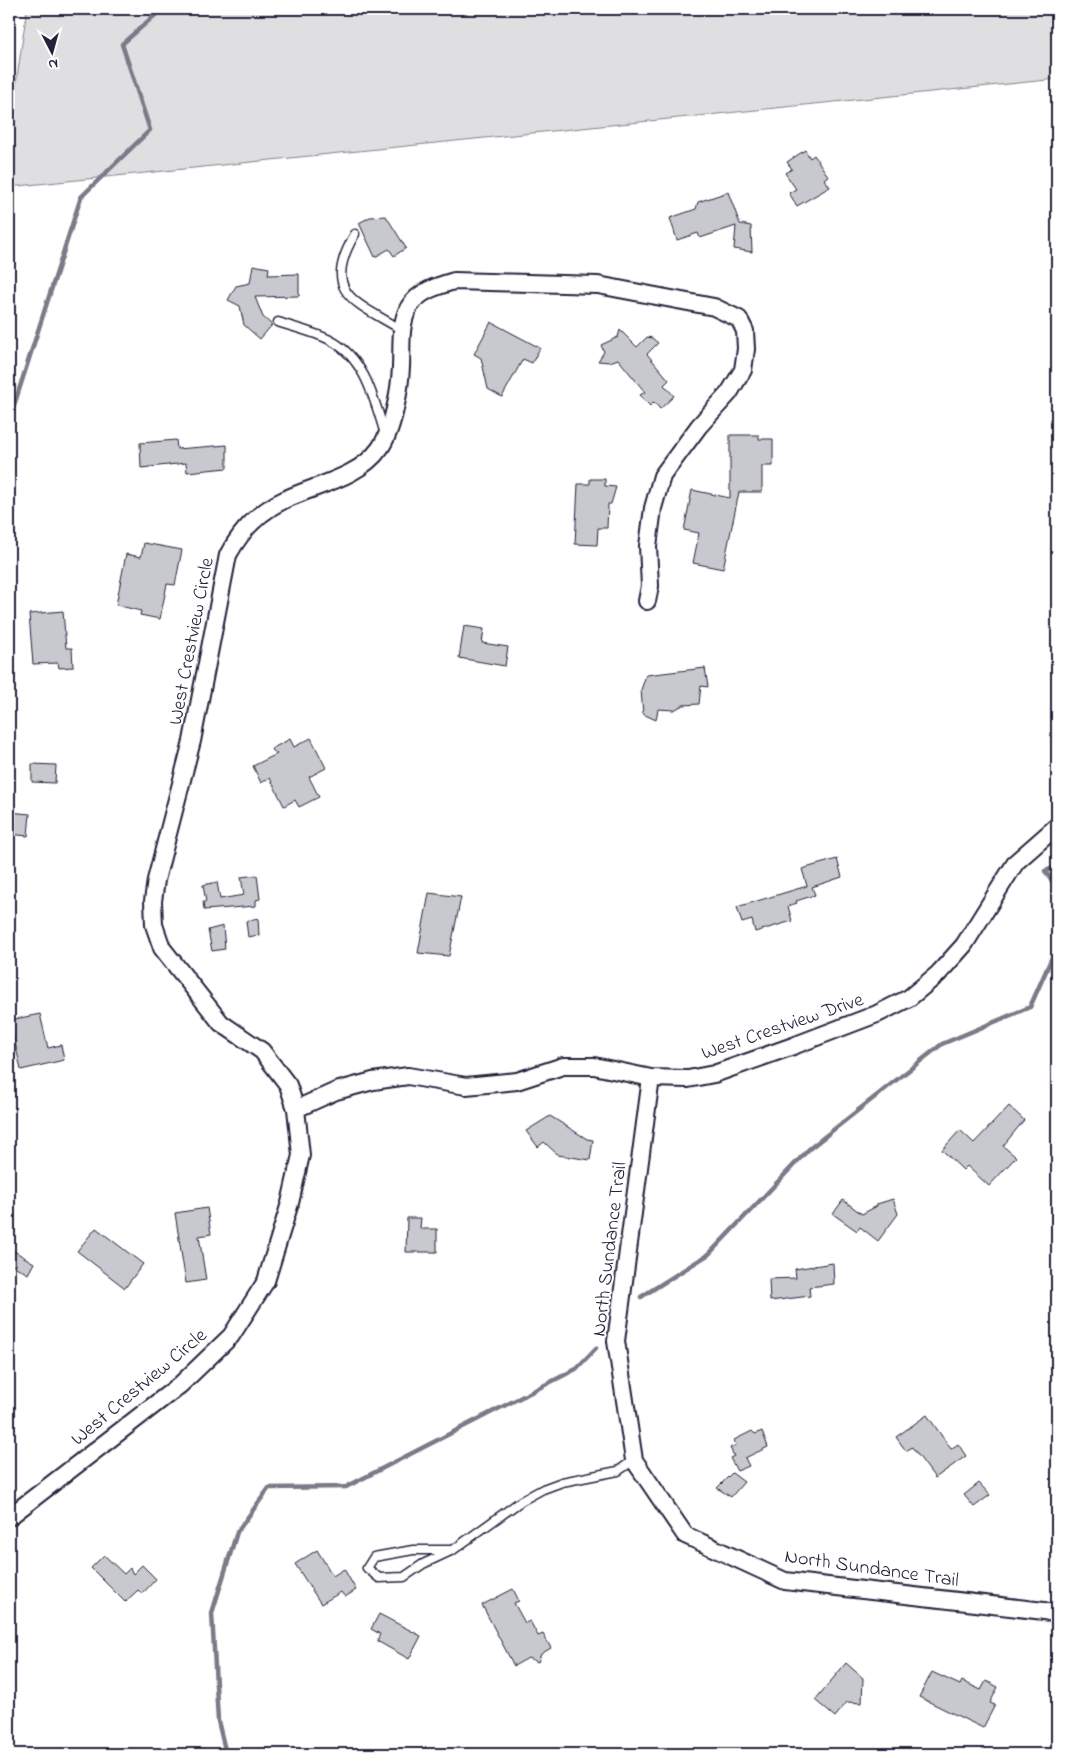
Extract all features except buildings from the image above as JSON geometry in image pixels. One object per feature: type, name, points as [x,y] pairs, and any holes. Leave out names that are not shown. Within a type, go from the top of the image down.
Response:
[{"type":"street","name":"West Crestview Circle","points":[[9,1517],[180,1385],[231,1336],[266,1281],[290,1203],[300,1155],[296,1110],[288,1085],[262,1051],[221,1023],[162,948],[154,925],[153,901],[156,880],[192,741],[228,555],[239,533],[267,509],[283,500],[341,477],[366,463],[380,448],[386,436],[396,400],[401,370],[402,330],[409,308],[421,294],[435,286],[454,281],[598,285],[714,307],[739,319],[745,331],[746,349],[743,370],[729,393],[673,448],[662,476],[653,508],[648,546],[650,586],[648,601]]},
{"type":"street","name":"West Crestview Drive","points":[[296,1110],[336,1091],[373,1080],[408,1076],[466,1086],[517,1081],[563,1066],[594,1066],[651,1078],[688,1079],[729,1069],[877,1014],[909,998],[938,974],[964,944],[1016,862],[1057,826]]},
{"type":"street","name":"North Sundance Trail","points":[[651,1078],[616,1341],[634,1460],[685,1535],[784,1581],[1057,1614]]},
{"type":"lane","points":[[355,234],[343,254],[341,284],[350,296],[361,305],[402,330]]},
{"type":"lane","points":[[278,322],[328,339],[346,351],[357,364],[370,387],[386,436]]},
{"type":"lane","points":[[453,1550],[413,1550],[374,1557],[367,1568],[379,1578],[404,1577],[423,1564],[453,1550],[521,1501],[543,1489],[562,1482],[618,1471],[634,1460]]},
{"type":"shaded area","points":[[27,9],[1057,9],[1057,79],[9,187],[9,132]]},
{"type":"waterway","points":[[9,421],[81,197],[150,130],[122,44],[162,9]]},
{"type":"waterway","points":[[1057,867],[1045,871],[1057,888]]},
{"type":"waterway","points":[[641,1297],[709,1254],[809,1149],[942,1044],[1030,1007],[1057,946]]},
{"type":"waterway","points":[[226,1754],[218,1721],[212,1613],[237,1532],[269,1488],[346,1487],[576,1369],[596,1348]]}]
